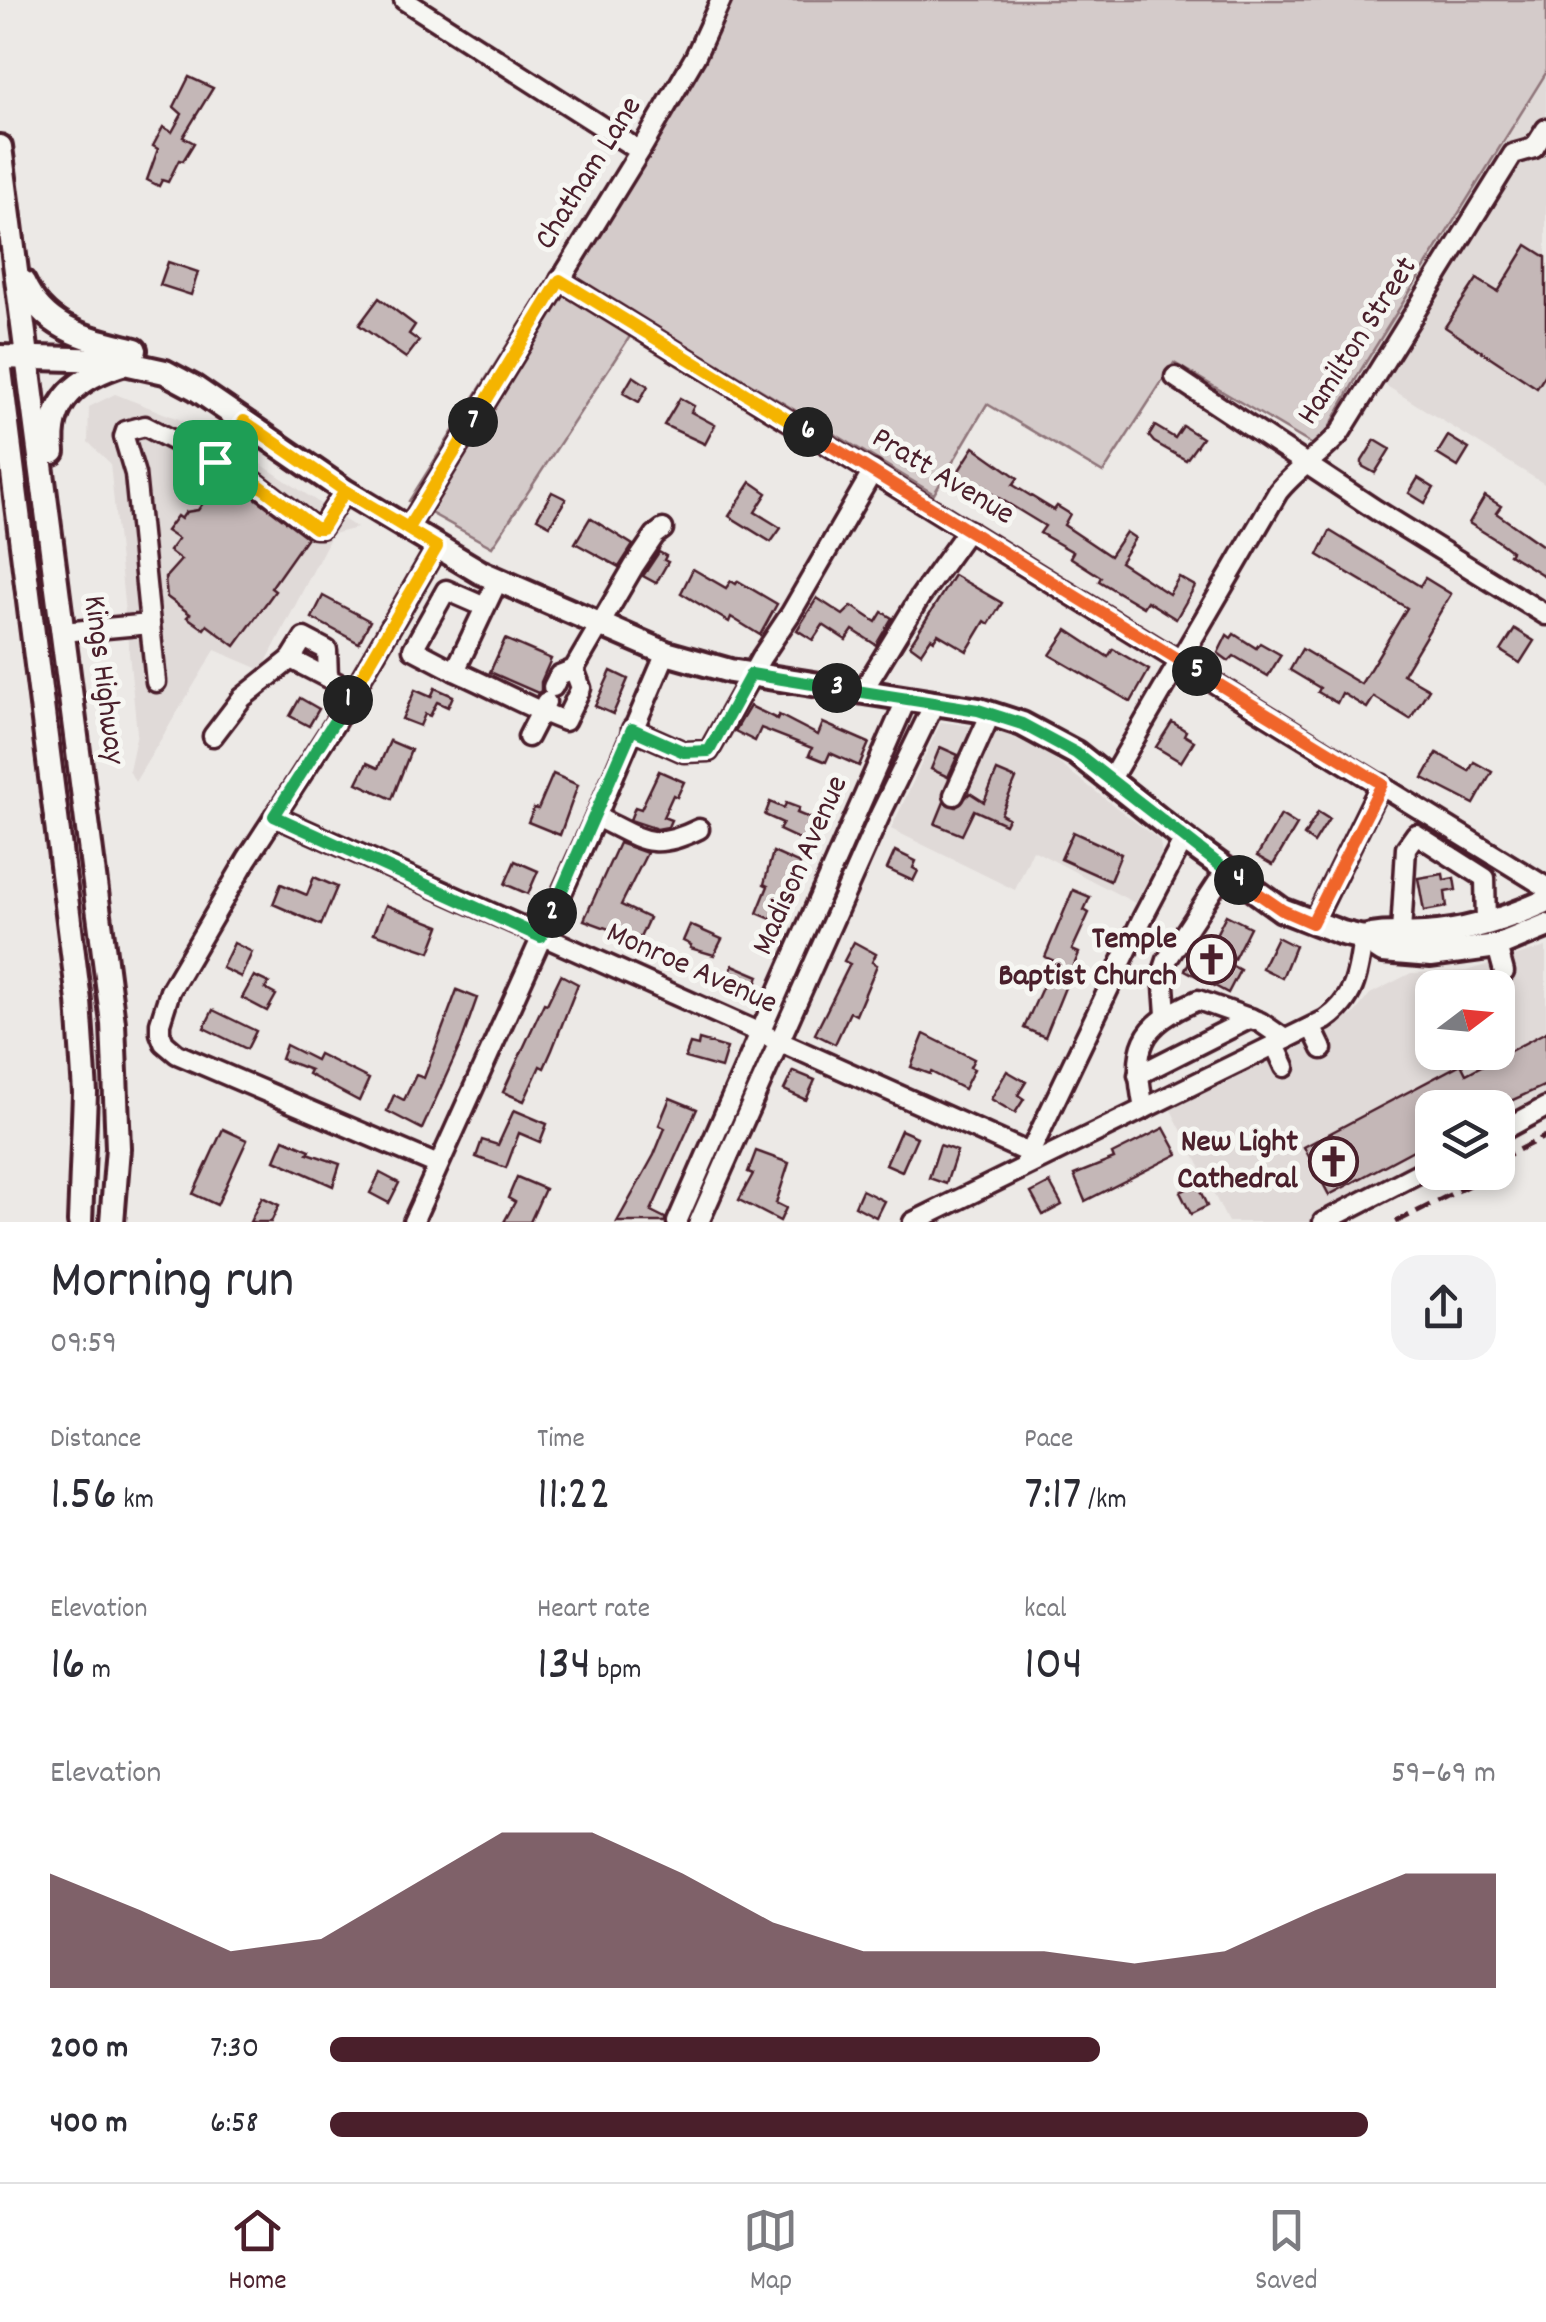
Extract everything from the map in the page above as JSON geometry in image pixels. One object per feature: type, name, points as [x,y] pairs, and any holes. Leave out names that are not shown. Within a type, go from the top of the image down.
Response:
[{"type":"main road","name":"Kings Highway","points":[[0,147],[115,1054],[118,1148],[112,1222]]},
{"type":"main road","points":[[18,270],[36,304],[58,326],[85,338],[168,360],[195,388]]},
{"type":"main road","points":[[0,357],[128,362],[165,372],[437,547],[498,580],[666,653],[751,674],[991,713],[1052,738],[1282,910],[1364,938],[1383,951],[1431,955],[1497,946],[1546,926]]},
{"type":"main road","points":[[57,580],[61,516],[51,434],[54,418],[62,401],[84,380],[128,362]]},
{"type":"main road","name":"Kings Highway","points":[[0,369],[79,1002],[85,1093],[80,1222]]},
{"type":"main road","points":[[1364,938],[1383,932],[1422,935],[1486,923],[1546,900]]},
{"type":"street","points":[[404,0],[640,151]]},
{"type":"street","name":"Chatham Lane","points":[[408,528],[640,151],[688,70],[722,0]]},
{"type":"street","name":"Hamilton Street","points":[[1111,780],[1278,492],[1288,478],[1340,433],[1512,154],[1540,152],[1546,129]]},
{"type":"street","name":"Pratt Avenue","points":[[560,280],[1546,888]]},
{"type":"street","points":[[1175,377],[1546,615]]},
{"type":"street","points":[[215,462],[244,421]]},
{"type":"street","points":[[156,682],[135,474],[124,437],[126,431],[145,426],[242,472],[309,523],[322,528],[345,491]]},
{"type":"street","points":[[632,729],[684,752],[709,751],[873,471]]},
{"type":"street","points":[[528,738],[559,674],[574,669],[597,625],[655,535],[663,529]]},
{"type":"street","points":[[862,692],[920,596],[968,530]]},
{"type":"street","points":[[437,547],[172,988],[160,1023],[164,1043],[171,1051],[438,1165]]},
{"type":"street","points":[[455,671],[498,580]]},
{"type":"street","points":[[485,607],[446,590],[413,649],[514,697],[528,708],[547,699]]},
{"type":"street","points":[[396,615],[424,630]]},
{"type":"street","points":[[64,632],[150,624]]},
{"type":"street","points":[[413,1222],[666,653]]},
{"type":"street","points":[[213,736],[242,698],[291,659],[353,690]]},
{"type":"street","points":[[547,699],[565,721],[581,688],[574,669]]},
{"type":"street","name":"Madison Avenue","points":[[677,1222],[908,698]]},
{"type":"street","name":"Madison Avenue","points":[[699,1222],[880,815],[935,702]]},
{"type":"street","points":[[954,796],[991,713]]},
{"type":"street","points":[[1312,923],[1382,784]]},
{"type":"street","name":"Monroe Avenue","points":[[274,816],[1030,1153]]},
{"type":"street","points":[[596,817],[651,843],[674,841],[699,829]]},
{"type":"street","points":[[1401,933],[1406,848],[1416,834],[1486,878],[1486,923]]},
{"type":"street","points":[[1021,1171],[1142,917],[1184,839]]},
{"type":"street","points":[[1166,1014],[1164,972],[1168,960],[1226,870]]},
{"type":"street","points":[[913,1222],[1312,1028],[1338,1011],[1350,996],[1364,938]]},
{"type":"street","points":[[1497,946],[1503,970]]},
{"type":"street","points":[[1144,1109],[1137,1056],[1148,1034],[1166,1014],[1198,1000],[1251,1018],[1280,1042],[1286,1067]]},
{"type":"street","points":[[1138,1075],[1251,1018]]},
{"type":"street","points":[[1312,1028],[1322,1048]]},
{"type":"street","points":[[1515,1123],[1546,1107]]},
{"type":"street","points":[[1322,1222],[1415,1175]]},
{"type":"shaded area","points":[[711,0],[1546,0],[1546,73],[1361,370],[1318,448],[1174,363],[1103,473],[987,404],[934,494],[642,318],[492,547],[409,501],[672,82]]},
{"type":"shaded area","points":[[1546,73],[1546,485],[1361,370]]},
{"type":"shaded area","points":[[115,394],[214,433],[357,528],[332,534],[262,670],[215,650],[135,782],[129,770],[137,733],[110,463],[88,442],[89,407]]},
{"type":"shaded area","points":[[941,722],[994,729],[1043,751],[1160,841],[1162,855],[1135,903],[1033,850],[1015,890],[891,829]]},
{"type":"shaded area","points":[[1546,947],[1546,1120],[1515,1136],[1515,1090],[1415,1090],[1415,1187],[1345,1222],[1228,1222],[1169,1106],[1353,1015],[1370,994],[1415,973],[1415,1070],[1515,1070],[1515,970],[1469,970]]},
{"type":"building","points":[[189,77],[213,88],[183,137],[194,143],[183,161],[179,160],[168,182],[162,180],[159,186],[147,180],[158,149],[153,146],[163,127],[172,132],[182,114],[174,107]]},
{"type":"building","points":[[1527,245],[1546,257],[1546,374],[1537,388],[1445,327],[1477,279],[1498,292]]},
{"type":"building","points":[[168,262],[198,272],[191,295],[160,285]]},
{"type":"building","points":[[379,298],[415,325],[409,334],[419,341],[406,358],[359,325]]},
{"type":"building","points":[[633,376],[648,386],[639,402],[623,393]]},
{"type":"building","points":[[680,398],[694,406],[691,412],[715,425],[705,444],[664,425]]},
{"type":"building","points":[[1155,426],[1175,438],[1183,426],[1202,438],[1186,460],[1154,442],[1149,436]]},
{"type":"building","points":[[1448,436],[1469,449],[1458,467],[1437,454]]},
{"type":"building","points":[[1375,440],[1390,449],[1375,473],[1362,466],[1362,461]]},
{"type":"building","points":[[974,447],[1018,478],[1013,485],[1054,510],[1057,506],[1070,514],[1064,525],[1110,556],[1126,532],[1135,538],[1120,562],[1169,594],[1179,577],[1195,586],[1176,619],[1147,601],[1143,607],[1099,581],[1101,577],[1070,557],[1073,552],[1040,533],[1045,526],[956,475]]},
{"type":"building","points":[[221,478],[234,482],[307,537],[271,588],[275,591],[235,646],[207,625],[204,629],[187,617],[190,614],[167,597],[165,578],[181,560],[169,551],[178,539],[166,531],[177,516],[181,519],[186,512],[198,510]]},
{"type":"building","points":[[1418,478],[1434,488],[1425,503],[1409,493]]},
{"type":"building","points":[[751,482],[767,493],[755,512],[781,528],[771,542],[729,516]]},
{"type":"building","points":[[552,492],[566,499],[550,525],[537,518]]},
{"type":"building","points":[[1485,496],[1501,506],[1496,513],[1546,548],[1546,577],[1469,523]]},
{"type":"building","points":[[590,518],[633,545],[619,567],[575,543]]},
{"type":"building","points":[[1330,531],[1420,586],[1425,578],[1451,594],[1403,674],[1429,689],[1410,719],[1374,697],[1367,708],[1342,693],[1337,703],[1290,670],[1302,649],[1361,684],[1407,608],[1318,555]]},
{"type":"building","points":[[659,552],[668,562],[656,583],[643,576]]},
{"type":"building","points":[[693,569],[726,588],[731,581],[738,581],[777,604],[760,635],[731,617],[729,622],[681,593]]},
{"type":"building","points":[[954,575],[1002,603],[989,624],[985,621],[967,651],[938,634],[921,653],[910,645]]},
{"type":"building","points":[[323,596],[370,621],[359,643],[312,618]]},
{"type":"building","points":[[817,598],[843,615],[852,606],[876,622],[882,612],[892,618],[876,645],[853,630],[846,640],[823,625],[813,640],[797,630]]},
{"type":"building","points":[[1515,629],[1534,641],[1520,663],[1501,651]]},
{"type":"building","points":[[1067,630],[1108,657],[1113,649],[1149,670],[1131,702],[1050,655]]},
{"type":"building","points":[[1234,634],[1256,648],[1260,643],[1281,655],[1268,676],[1234,656],[1229,661],[1218,653],[1227,635],[1231,638]]},
{"type":"building","points":[[505,639],[551,659],[538,693],[490,672]]},
{"type":"building","points":[[611,671],[628,679],[613,714],[595,706]]},
{"type":"building","points":[[435,688],[453,696],[448,707],[437,702],[420,726],[402,719],[415,690],[431,697]]},
{"type":"building","points":[[300,698],[319,709],[309,726],[290,716]]},
{"type":"building","points":[[750,706],[777,719],[779,715],[818,735],[823,723],[869,743],[859,766],[830,753],[826,762],[809,755],[812,748],[761,728],[755,741],[735,731]]},
{"type":"building","points":[[1172,722],[1194,741],[1181,762],[1156,747]]},
{"type":"building","points":[[390,741],[411,750],[392,799],[357,783],[367,763],[378,768]]},
{"type":"building","points":[[940,747],[958,755],[948,777],[931,769]]},
{"type":"building","points":[[1437,753],[1469,771],[1474,762],[1492,772],[1474,804],[1423,778]]},
{"type":"building","points":[[659,771],[684,782],[663,817],[671,820],[668,827],[657,829],[630,820],[635,807],[641,809]]},
{"type":"building","points":[[997,771],[1016,779],[1001,814],[1008,818],[1005,824],[974,810],[962,835],[935,824],[944,802],[956,807],[970,793],[984,802]]},
{"type":"building","points":[[553,774],[578,785],[560,835],[528,822]]},
{"type":"building","points":[[770,802],[784,808],[786,803],[799,808],[797,813],[819,822],[814,842],[809,844],[779,830],[783,823],[765,815]]},
{"type":"building","points":[[1318,812],[1329,819],[1314,843],[1304,836]]},
{"type":"building","points":[[1281,815],[1297,825],[1273,865],[1257,856]]},
{"type":"building","points":[[1073,832],[1121,854],[1110,881],[1061,859]]},
{"type":"building","points":[[619,843],[647,853],[621,905],[649,918],[639,940],[584,920]]},
{"type":"building","points":[[895,851],[916,861],[913,868],[918,871],[913,881],[887,869]]},
{"type":"building","points":[[773,852],[800,864],[798,868],[804,875],[784,906],[790,909],[783,924],[757,913],[768,886],[764,884]]},
{"type":"building","points":[[515,861],[538,871],[528,894],[505,884]]},
{"type":"building","points":[[1443,874],[1444,880],[1454,878],[1456,890],[1445,892],[1447,907],[1424,911],[1418,878]]},
{"type":"building","points":[[314,877],[337,887],[321,925],[273,904],[281,884],[307,895]]},
{"type":"building","points":[[1073,890],[1090,897],[1084,910],[1089,913],[1072,950],[1079,953],[1045,1037],[1024,1028],[1054,961],[1045,957]]},
{"type":"building","points":[[386,905],[440,926],[430,952],[374,933]]},
{"type":"building","name":"Temple Baptist Church","points":[[1226,915],[1250,927],[1231,965],[1240,970],[1228,993],[1185,970],[1196,949],[1206,954]]},
{"type":"building","points":[[690,925],[722,939],[714,955],[690,948],[683,941]]},
{"type":"building","points":[[1277,937],[1295,946],[1282,978],[1262,968]]},
{"type":"building","points":[[854,942],[876,954],[872,962],[877,965],[856,1015],[850,1012],[835,1044],[815,1034],[850,964],[844,961]]},
{"type":"building","points":[[234,943],[252,952],[241,977],[222,968]]},
{"type":"building","points":[[733,965],[759,976],[753,994],[726,982]]},
{"type":"building","points":[[561,975],[578,984],[544,1068],[540,1066],[524,1101],[503,1092]]},
{"type":"building","points":[[254,976],[269,983],[265,989],[276,995],[267,1011],[242,998]]},
{"type":"building","points":[[457,990],[477,998],[422,1129],[387,1111],[394,1095],[404,1100],[416,1075],[424,1078]]},
{"type":"building","points":[[213,1010],[256,1031],[247,1049],[204,1028]]},
{"type":"building","points":[[1546,1032],[1546,1085],[1515,1099],[1515,1090],[1415,1090],[1415,1149],[1329,1195],[1304,1147],[1450,1070],[1464,1070],[1466,1074],[1474,1070],[1515,1070],[1515,1048]]},
{"type":"building","points":[[924,1034],[974,1059],[970,1067],[974,1069],[964,1089],[931,1072],[911,1067]]},
{"type":"building","points":[[699,1040],[727,1048],[721,1068],[685,1058],[690,1044],[698,1046]]},
{"type":"building","points":[[286,1045],[316,1060],[319,1054],[369,1079],[359,1101],[308,1074],[310,1070],[281,1059]]},
{"type":"building","points":[[793,1071],[815,1080],[806,1100],[784,1090]]},
{"type":"building","points":[[1007,1071],[1026,1082],[1018,1095],[1024,1099],[1015,1113],[991,1099]]},
{"type":"building","points":[[670,1098],[697,1109],[651,1211],[665,1218],[665,1222],[617,1222],[654,1155],[665,1128],[659,1125]]},
{"type":"building","points":[[514,1110],[547,1124],[540,1142],[519,1133],[506,1168],[476,1157],[482,1140],[498,1145]]},
{"type":"building","points":[[1164,1128],[1178,1154],[1085,1201],[1074,1175],[1114,1159],[1112,1154]]},
{"type":"building","points":[[223,1129],[247,1140],[217,1205],[193,1194]]},
{"type":"building","points":[[901,1130],[917,1137],[902,1171],[886,1164]]},
{"type":"building","points":[[284,1139],[310,1150],[308,1153],[340,1164],[333,1186],[275,1160]]},
{"type":"building","points":[[940,1145],[957,1151],[946,1184],[929,1178]]},
{"type":"building","points":[[756,1151],[789,1163],[776,1203],[786,1208],[780,1221],[739,1200],[753,1174],[748,1172]]},
{"type":"building","points":[[380,1173],[399,1183],[389,1203],[370,1193]]},
{"type":"building","points":[[517,1177],[545,1189],[530,1222],[504,1222],[515,1202],[508,1198]]},
{"type":"building","points":[[1050,1183],[1062,1205],[1043,1215],[1031,1193]]},
{"type":"building","points":[[1197,1184],[1207,1206],[1191,1214],[1180,1192]]},
{"type":"building","points":[[862,1190],[884,1201],[876,1217],[855,1206]]},
{"type":"building","points":[[262,1197],[279,1205],[271,1222],[250,1222]]},
{"type":"railway","points":[[1515,1152],[1546,1136]]},
{"type":"railway","points":[[1396,1222],[1459,1190]]},
{"type":"place","name":"Temple Baptist Church","points":[[1212,959]]},
{"type":"place","name":"New Light Cathedral","points":[[1333,1162]]},
{"type":"route","points":[[215,462],[242,472],[315,528],[327,523],[345,491],[437,547],[335,723],[274,816],[541,937],[632,729],[684,752],[709,751],[751,674],[935,702],[1022,724],[1076,753],[1256,893],[1312,923],[1382,784],[560,280],[408,528],[345,491],[244,421],[215,462]]}]
